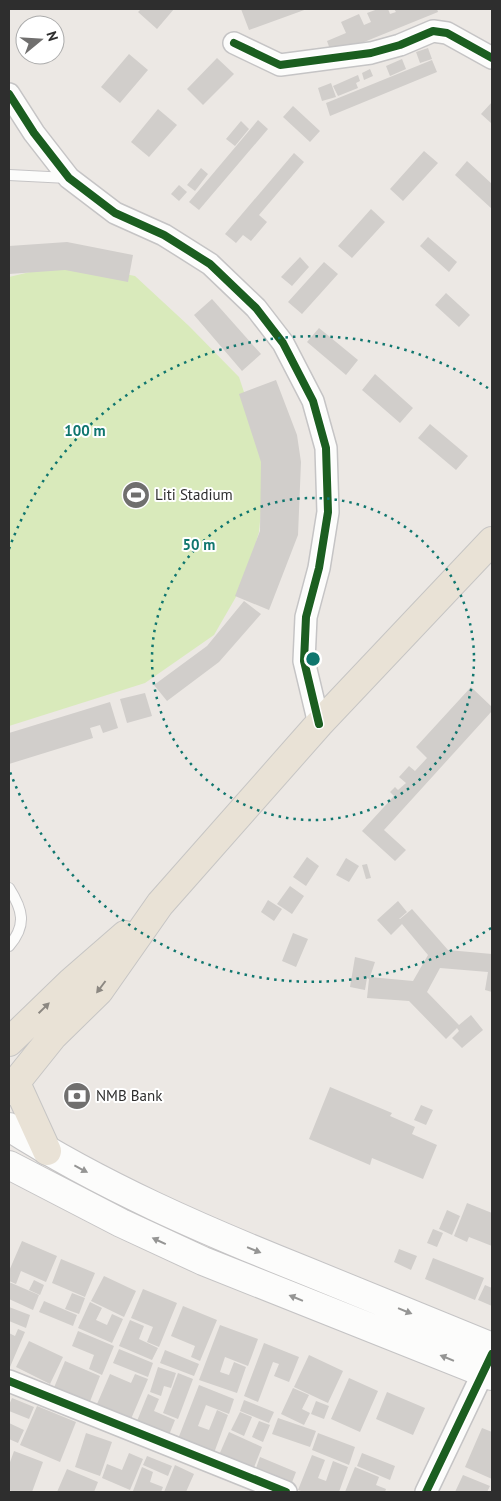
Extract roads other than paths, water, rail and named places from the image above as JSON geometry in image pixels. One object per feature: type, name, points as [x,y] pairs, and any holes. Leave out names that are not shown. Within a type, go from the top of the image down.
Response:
[{"type":"highway","points":[[47,1151],[12,1087],[54,1036],[98,991],[160,904],[318,724],[492,541]]},
{"type":"highway","points":[[9,1042],[72,982],[160,904]]},
{"type":"main road","points":[[9,1127],[47,1151],[139,1199],[209,1232],[492,1347]]},
{"type":"main road","points":[[9,1165],[121,1223],[203,1261],[489,1367]]},
{"type":"street","points":[[234,43],[280,65],[371,53],[400,45],[433,31],[447,33],[492,58]]},
{"type":"street","points":[[9,94],[34,133],[69,178],[115,213],[164,235],[210,264],[256,308],[283,342],[313,400],[326,448],[328,512],[319,568],[306,617],[304,661],[318,724]]},
{"type":"street","points":[[426,1492],[489,1367]]},
{"type":"street","points":[[9,1381],[286,1492]]},
{"type":"lane","points":[[9,175],[69,178]]},
{"type":"lane","points":[[9,888],[21,913],[21,926],[16,938],[9,946]]},
{"type":"place","name":"Liti Stadium","points":[[136,495]]},
{"type":"place","name":"NMB Bank","points":[[77,1096]]}]
